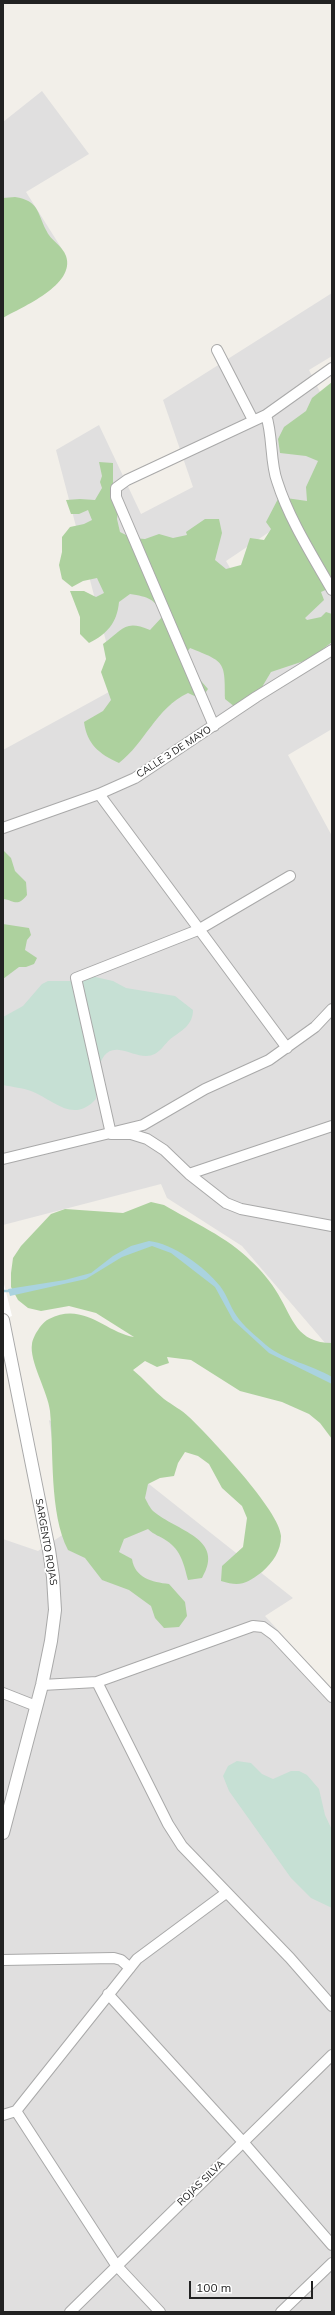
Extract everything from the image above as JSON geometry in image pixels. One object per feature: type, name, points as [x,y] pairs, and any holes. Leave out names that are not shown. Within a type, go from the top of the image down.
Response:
[{"type":"street","points":[[217,350],[253,420]]},
{"type":"street","points":[[214,726],[116,497],[116,488],[127,480],[266,414],[332,368]]},
{"type":"street","points":[[266,414],[270,428],[276,479],[286,505],[332,590]]},
{"type":"street","name":"CALLE 3 DE MAYO","points":[[3,828],[99,794],[135,778],[332,650]]},
{"type":"street","points":[[99,794],[198,930],[287,1048]]},
{"type":"street","points":[[111,1134],[76,978],[198,930],[290,876]]},
{"type":"street","points":[[3,1159],[111,1134],[150,1122],[205,1089],[255,1067],[287,1048],[315,1028],[332,1009]]},
{"type":"street","points":[[189,1174],[332,1126]]},
{"type":"street","points":[[111,1134],[130,1134],[147,1139],[164,1150],[189,1174],[226,1203],[241,1209],[332,1226]]},
{"type":"street","name":"SARGENTO ROJAS","points":[[3,1320],[53,1577],[55,1610],[42,1685],[3,1832]]},
{"type":"street","points":[[42,1685],[97,1682],[253,1626],[263,1627],[274,1635],[332,1697]]},
{"type":"street","points":[[97,1682],[168,1824],[182,1846],[290,1958],[332,2006]]},
{"type":"street","points":[[3,1693],[36,1706]]},
{"type":"street","points":[[3,2115],[16,2111],[130,1968],[152,1947],[226,1893]]},
{"type":"street","points":[[3,1960],[114,1958],[121,1960],[130,1968]]},
{"type":"street","points":[[108,1994],[243,2142],[332,2245]]},
{"type":"street","name":"ROJAS SILVA","points":[[70,2312],[116,2265],[332,2055]]},
{"type":"street","points":[[16,2111],[116,2265],[160,2312]]},
{"type":"street","points":[[281,2312],[332,2263]]},
{"type":"shaded area","points":[[42,91],[89,154],[26,192],[62,249],[3,290],[3,122]]},
{"type":"shaded area","points":[[332,293],[332,356],[309,370],[332,416],[332,490],[226,561],[256,612],[332,560],[332,729],[288,755],[332,836],[332,1351],[242,1246],[167,1198],[161,1184],[3,1225],[3,750],[118,687],[56,450],[99,425],[141,514],[193,487],[163,400]]},
{"type":"shaded area","points":[[49,1420],[111,1454],[293,1598],[265,1616],[332,1689],[332,2312],[3,2312],[3,1539],[38,1551],[67,1532]]},
{"type":"green space","points":[[15,197],[29,201],[36,208],[48,234],[64,252],[67,267],[63,276],[45,294],[3,318],[3,198]]},
{"type":"green space","points":[[332,382],[332,587],[321,592],[324,600],[305,618],[307,620],[321,617],[326,612],[332,614],[332,642],[310,659],[271,672],[256,697],[235,707],[225,699],[224,677],[221,664],[216,660],[190,648],[182,659],[208,689],[201,699],[188,693],[177,699],[167,707],[136,746],[119,763],[106,756],[91,742],[84,722],[103,711],[111,700],[101,672],[106,659],[103,644],[124,628],[129,626],[141,627],[150,630],[163,616],[157,605],[150,599],[130,594],[119,602],[113,622],[101,636],[89,643],[80,634],[80,617],[70,591],[84,591],[96,597],[104,593],[97,578],[83,581],[72,587],[62,579],[59,565],[62,552],[62,537],[70,527],[84,524],[92,520],[88,510],[79,514],[71,514],[66,500],[95,500],[102,488],[100,482],[102,476],[99,462],[113,463],[113,492],[119,504],[117,519],[120,532],[132,538],[145,539],[159,534],[173,538],[187,535],[186,532],[205,519],[219,519],[222,533],[215,560],[226,569],[241,565],[250,538],[264,540],[271,529],[266,522],[279,497],[307,501],[306,487],[318,461],[306,456],[280,453],[278,439],[284,427],[306,411],[312,398]]},
{"type":"green space","points":[[3,850],[11,858],[15,871],[26,882],[27,895],[24,899],[18,902],[3,899]]},
{"type":"green space","points":[[3,924],[29,928],[31,935],[27,940],[25,950],[37,958],[34,964],[26,967],[19,967],[3,979]]},
{"type":"green space","points":[[91,976],[113,981],[126,988],[175,996],[193,1010],[193,1015],[184,1029],[155,1054],[143,1056],[119,1050],[111,1051],[105,1054],[101,1060],[97,1077],[96,1099],[88,1106],[79,1110],[64,1108],[31,1091],[3,1085],[3,1017],[23,1006],[42,984],[48,981],[77,981]]},
{"type":"green space","points":[[151,1202],[164,1205],[221,1237],[232,1245],[258,1268],[269,1281],[292,1320],[303,1334],[320,1342],[332,1343],[332,1439],[320,1423],[309,1414],[282,1402],[240,1391],[191,1360],[167,1357],[169,1363],[157,1367],[145,1361],[133,1370],[164,1399],[189,1417],[226,1456],[242,1474],[269,1510],[278,1525],[281,1536],[280,1547],[276,1556],[262,1572],[243,1583],[233,1584],[221,1581],[222,1566],[243,1547],[247,1518],[242,1506],[222,1488],[209,1464],[198,1456],[185,1452],[178,1463],[174,1476],[160,1478],[148,1484],[145,1498],[153,1511],[185,1530],[203,1544],[208,1553],[208,1564],[202,1578],[188,1580],[181,1558],[176,1549],[167,1541],[148,1529],[124,1539],[119,1552],[132,1559],[137,1571],[141,1575],[156,1582],[169,1584],[185,1602],[187,1616],[179,1627],[164,1628],[155,1618],[151,1606],[129,1590],[102,1580],[85,1558],[68,1550],[62,1535],[55,1501],[49,1403],[33,1359],[32,1351],[33,1341],[41,1326],[49,1319],[62,1314],[84,1316],[114,1330],[134,1337],[96,1313],[69,1306],[41,1311],[28,1308],[18,1300],[11,1287],[13,1258],[21,1246],[51,1214],[65,1209],[123,1213]]},
{"type":"green space","points":[[237,1761],[251,1763],[262,1774],[273,1779],[291,1771],[299,1771],[307,1775],[319,1789],[325,1815],[332,1830],[332,1908],[311,1898],[291,1878],[229,1791],[223,1776],[228,1766]]},
{"type":"water","points":[[149,1241],[168,1246],[178,1251],[206,1271],[225,1293],[232,1308],[242,1323],[266,1345],[281,1355],[332,1377],[332,1384],[269,1353],[233,1320],[215,1287],[171,1253],[152,1246],[122,1257],[86,1279],[10,1296],[8,1289],[65,1280],[91,1273],[113,1256],[131,1246]]},
{"type":"pier","points":[[3,1280],[12,1316],[3,1319]]},
{"type":"waterway","points":[[3,1291],[10,1291]]}]
